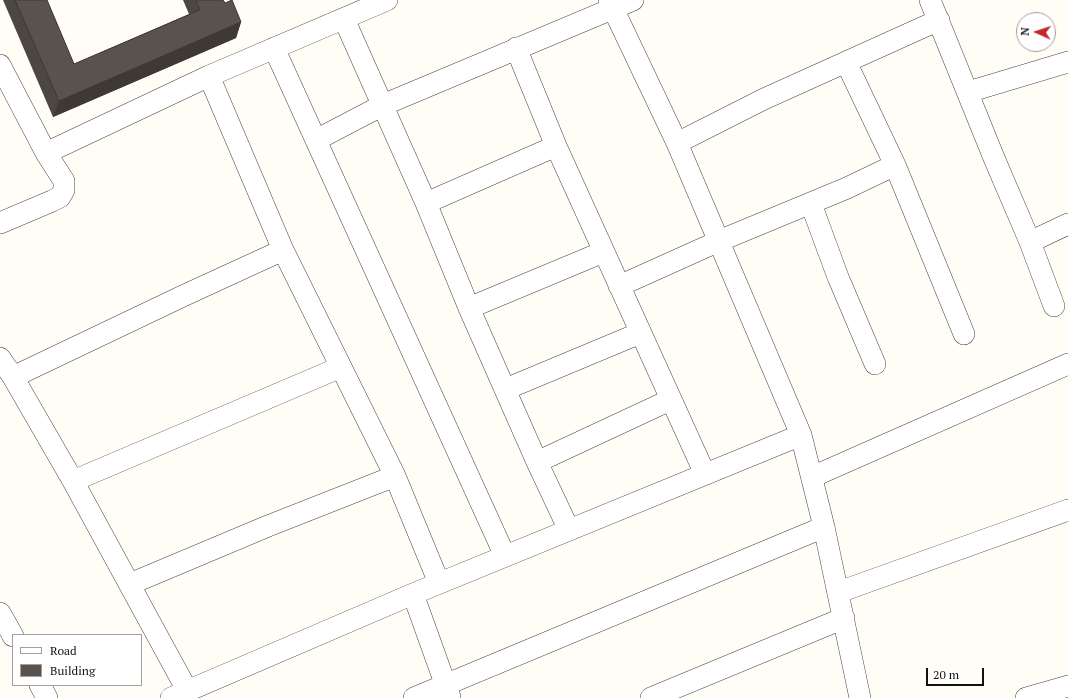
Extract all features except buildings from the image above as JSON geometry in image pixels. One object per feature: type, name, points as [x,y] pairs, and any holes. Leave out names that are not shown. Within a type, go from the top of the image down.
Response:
[{"type":"street","points":[[46,153],[209,76],[387,0]]},
{"type":"street","points":[[316,140],[383,105],[516,48],[610,4],[633,0]]},
{"type":"street","points":[[930,0],[1030,242],[1054,306]]},
{"type":"street","points":[[610,4],[677,143],[801,435],[839,592],[860,698]]},
{"type":"street","points":[[344,19],[426,203],[469,308],[537,462],[569,530]]},
{"type":"street","points":[[677,143],[764,99],[939,20]]},
{"type":"street","points":[[274,48],[505,556]]},
{"type":"street","points":[[516,48],[556,146],[603,252],[705,474]]},
{"type":"street","points":[[846,62],[895,165],[964,334]]},
{"type":"street","points":[[968,92],[1068,62]]},
{"type":"street","points":[[0,65],[46,153],[64,181],[64,190],[60,197],[0,223]]},
{"type":"street","points":[[209,76],[283,250],[395,476],[439,583]]},
{"type":"street","points":[[426,203],[556,146]]},
{"type":"street","points":[[619,286],[719,241],[810,204],[895,165]]},
{"type":"street","points":[[810,204],[838,277],[875,364]]},
{"type":"street","points":[[1030,242],[1068,224]]},
{"type":"street","points":[[13,377],[283,250]]},
{"type":"street","points":[[469,308],[603,252]]},
{"type":"street","points":[[506,389],[640,333]]},
{"type":"street","points":[[0,358],[13,377],[73,481],[130,584],[179,694],[439,583],[801,435]]},
{"type":"street","points":[[812,477],[1068,364]]},
{"type":"street","points":[[73,481],[341,367]]},
{"type":"street","points":[[537,462],[670,400]]},
{"type":"street","points":[[130,584],[268,526],[395,476]]},
{"type":"street","points":[[839,592],[1067,514]]},
{"type":"street","points":[[414,698],[448,691],[824,527]]},
{"type":"street","points":[[413,594],[448,691]]},
{"type":"street","points":[[0,613],[12,634]]},
{"type":"street","points":[[651,698],[844,618]]},
{"type":"street","points":[[41,686],[47,698]]},
{"type":"street","points":[[1026,698],[1068,686]]}]
